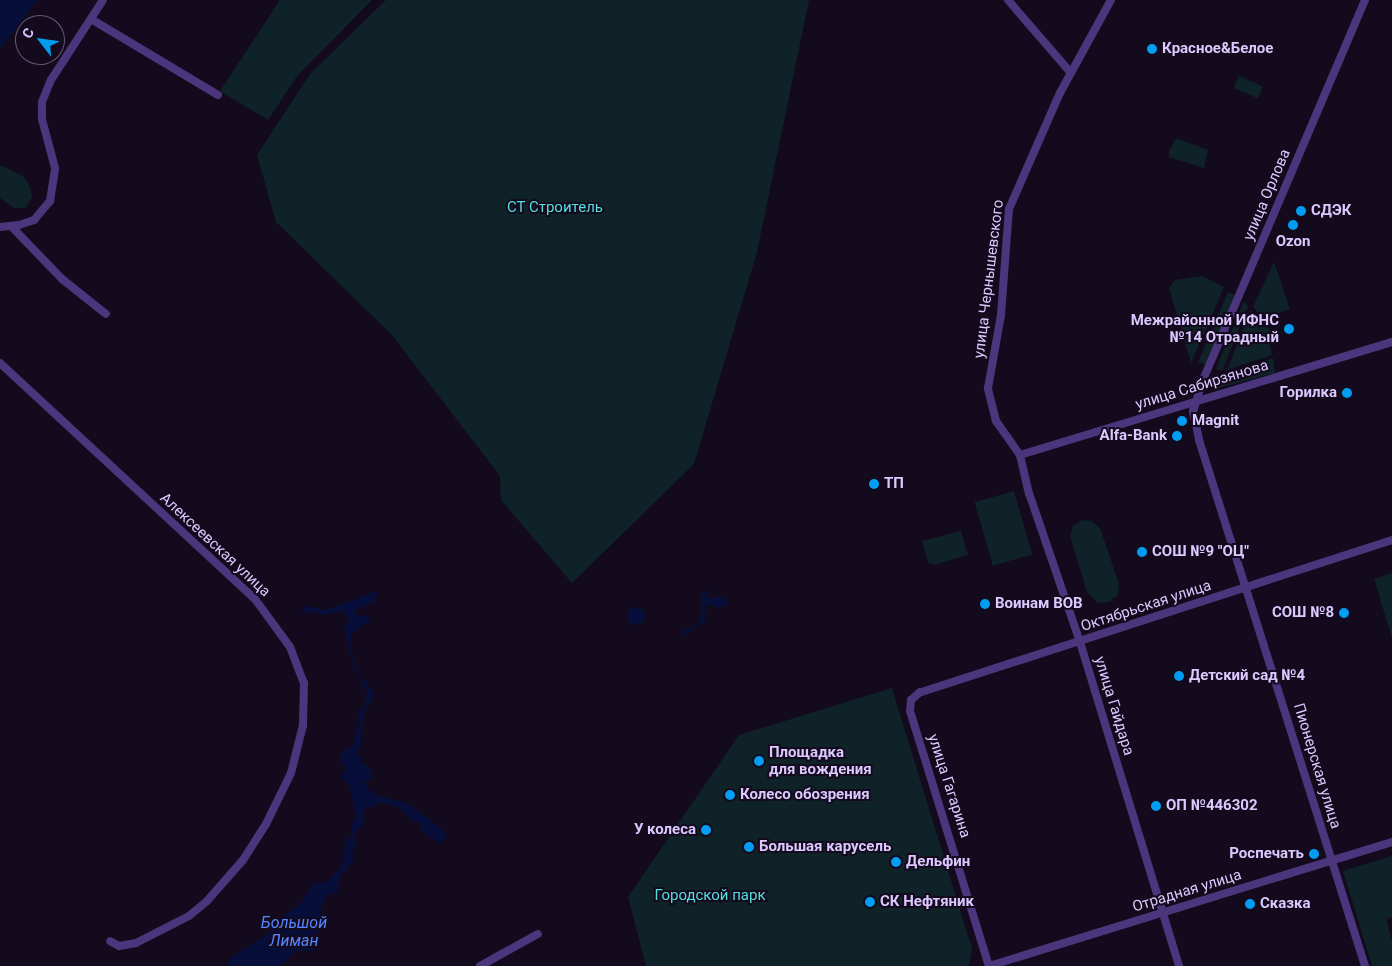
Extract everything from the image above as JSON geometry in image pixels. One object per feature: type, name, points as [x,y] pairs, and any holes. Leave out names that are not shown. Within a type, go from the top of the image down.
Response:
[{"type":"street","points":[[0,227],[34,220],[50,201],[54,168],[42,120],[42,102],[51,80],[103,0]]},
{"type":"street","points":[[1008,0],[1071,74]]},
{"type":"street","name":"улица Чернышевского","points":[[1020,455],[996,422],[988,388],[1002,315],[1008,215],[1017,187],[1071,74],[1111,0]]},
{"type":"street","name":"улица Орлова","points":[[1195,402],[1365,0]]},
{"type":"street","points":[[91,19],[218,95]]},
{"type":"street","points":[[11,226],[62,278],[106,314]]},
{"type":"street","name":"улица Сабирзянова","points":[[1020,455],[1392,342]]},
{"type":"street","name":"Алексеевская улица","points":[[0,363],[72,432],[241,584],[290,647],[304,682],[303,725],[291,773],[277,804],[242,860],[189,916],[136,943],[119,946],[110,941]]},
{"type":"street","name":"Пионерская улица","points":[[1195,402],[1199,440],[1365,966]]},
{"type":"street","name":"улица Гайдара","points":[[1020,455],[1029,494],[1080,642],[1180,966]]},
{"type":"street","name":"Октябрьская улица","points":[[911,700],[920,692],[1392,540]]},
{"type":"street","name":"улица Гагарина","points":[[911,700],[910,711],[989,966]]},
{"type":"street","name":"Отрадная улица","points":[[989,966],[1392,842]]},
{"type":"street","points":[[480,966],[538,934]]},
{"type":"green space","points":[[280,0],[372,0],[297,76],[268,120],[220,91]]},
{"type":"green space","name":"СТ Строитель","points":[[386,0],[809,0],[757,252],[694,464],[572,583],[501,500],[500,476],[392,335],[276,222],[257,155],[310,74]]},
{"type":"green space","points":[[1239,76],[1263,86],[1258,98],[1234,88]]},
{"type":"green space","points":[[1176,138],[1208,150],[1204,168],[1169,157],[1169,151]]},
{"type":"green space","points":[[0,165],[23,176],[30,187],[32,197],[26,208],[14,208],[0,198]]},
{"type":"green space","points":[[1274,262],[1290,309],[1263,318],[1253,307]]},
{"type":"green space","points":[[1202,276],[1224,287],[1191,363],[1169,288],[1175,280]]},
{"type":"green space","points":[[1228,292],[1235,295],[1206,365],[1198,362]]},
{"type":"green space","points":[[1244,301],[1248,306],[1222,371],[1216,369]]},
{"type":"green space","points":[[1251,310],[1270,330],[1267,334],[1272,355],[1227,370]]},
{"type":"green space","points":[[1273,358],[1275,373],[1219,388],[1224,375]]},
{"type":"green space","points":[[1014,491],[1032,554],[993,566],[975,502]]},
{"type":"green space","points":[[1082,520],[1092,521],[1100,528],[1119,584],[1118,595],[1109,602],[1098,603],[1087,592],[1070,536],[1073,526]]},
{"type":"green space","points":[[961,531],[968,555],[934,565],[928,562],[922,541]]},
{"type":"green space","points":[[1392,573],[1392,638],[1374,579]]},
{"type":"green space","name":"Городской парк","points":[[892,688],[972,949],[969,966],[646,966],[628,897],[739,735]]},
{"type":"green space","points":[[1392,856],[1392,917],[1386,919],[1392,941],[1392,966],[1372,966],[1343,871]]},
{"type":"water","points":[[0,0],[37,0],[26,15],[15,15],[15,29],[0,49]]},
{"type":"water","points":[[706,589],[707,598],[726,597],[727,605],[719,608],[706,604],[705,621],[684,636],[684,629],[689,630],[699,622],[702,610],[701,593]]},
{"type":"water","name":"Большой Лиман","points":[[377,591],[376,601],[354,611],[358,616],[369,615],[370,620],[352,633],[350,641],[355,667],[375,695],[363,715],[361,746],[356,753],[362,756],[361,763],[369,767],[373,777],[364,783],[373,794],[407,803],[446,832],[447,837],[440,844],[422,831],[420,822],[413,822],[400,808],[389,804],[380,803],[363,810],[363,825],[353,836],[357,843],[352,851],[354,859],[339,879],[338,892],[326,896],[322,904],[320,930],[312,937],[314,951],[295,951],[281,966],[227,966],[230,958],[268,934],[284,915],[300,904],[314,883],[327,882],[342,865],[345,842],[352,835],[352,824],[356,817],[349,784],[341,777],[346,769],[341,762],[342,752],[354,745],[355,732],[359,726],[358,713],[365,705],[367,690],[361,686],[361,677],[354,671],[344,628],[349,621],[344,611],[321,615],[313,611],[303,614],[301,610],[306,606],[325,610]]},
{"type":"water","points":[[636,607],[642,610],[645,616],[642,622],[636,625],[630,622],[627,616],[630,610]]},
{"type":"place","name":"Красное&Белое","points":[[1152,49]]},
{"type":"place","name":"СДЭК","points":[[1301,211]]},
{"type":"place","name":"Ozon","points":[[1293,225]]},
{"type":"place","name":"Межрайонной ИФНС №14 Отрадный","points":[[1289,329]]},
{"type":"place","name":"Горилка","points":[[1347,393]]},
{"type":"place","name":"Magnit","points":[[1182,421]]},
{"type":"place","name":"Alfa-Bank","points":[[1177,436]]},
{"type":"place","name":"ТП","points":[[874,484]]},
{"type":"place","name":"СОШ №9 \"ОЦ\"","points":[[1142,552]]},
{"type":"place","name":"Воинам ВОВ","points":[[985,604]]},
{"type":"place","name":"СОШ №8","points":[[1344,613]]},
{"type":"place","name":"Детский сад №4","points":[[1179,676]]},
{"type":"place","name":"Площадка для вождения","points":[[759,761]]},
{"type":"place","name":"Колесо обозрения","points":[[730,795]]},
{"type":"place","name":"ОП №446302","points":[[1156,806]]},
{"type":"place","name":"У колеса","points":[[706,830]]},
{"type":"place","name":"Большая карусель","points":[[749,847]]},
{"type":"place","name":"Роспечать","points":[[1314,854]]},
{"type":"place","name":"Дельфин","points":[[896,862]]},
{"type":"place","name":"СК Нефтяник","points":[[870,902]]},
{"type":"place","name":"Сказка","points":[[1250,904]]}]
